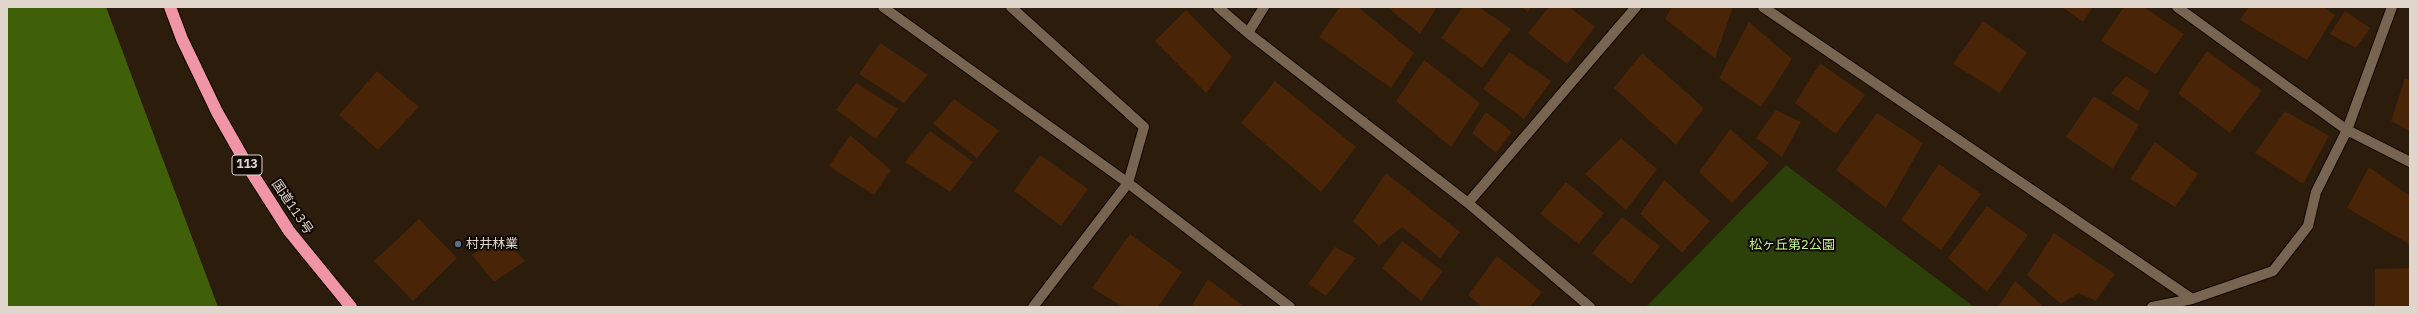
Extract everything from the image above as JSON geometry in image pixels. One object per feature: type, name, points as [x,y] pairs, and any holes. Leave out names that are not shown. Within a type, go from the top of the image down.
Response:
[{"type":"highway","name":"国道113号","points":[[170,7],[182,39],[217,112],[250,170],[289,231],[351,307]]},
{"type":"street","points":[[883,7],[1128,183],[1290,307]]},
{"type":"street","points":[[1011,7],[1144,127],[1128,183],[1033,307]]},
{"type":"street","points":[[1218,7],[1248,33],[1468,203],[1590,307]]},
{"type":"street","points":[[1248,33],[1264,7]]},
{"type":"street","points":[[1468,203],[1636,7]]},
{"type":"street","points":[[1763,7],[2192,299]]},
{"type":"street","points":[[2177,7],[2347,130],[2410,162]]},
{"type":"street","points":[[2152,307],[2192,299],[2273,271],[2308,226],[2316,192],[2347,130],[2392,7]]},
{"type":"green space","points":[[7,7],[106,7],[218,307],[7,307]]},
{"type":"green space","name":"松ヶ丘第2公園","points":[[1786,165],[1974,307],[1646,307]]},
{"type":"building","points":[[1340,7],[1358,7],[1414,53],[1391,88],[1319,37]]},
{"type":"building","points":[[1387,7],[1437,7],[1420,34]]},
{"type":"building","points":[[1463,7],[1479,7],[1511,29],[1482,68],[1441,38]]},
{"type":"building","points":[[1521,7],[1532,7],[1528,12]]},
{"type":"building","points":[[1549,7],[1569,7],[1595,27],[1567,64],[1528,33]]},
{"type":"building","points":[[1672,7],[1733,7],[1715,58],[1665,19]]},
{"type":"building","points":[[2062,7],[2093,7],[2083,22]]},
{"type":"building","points":[[2124,7],[2144,7],[2184,34],[2156,74],[2101,41]]},
{"type":"building","points":[[2249,7],[2323,7],[2335,15],[2307,60],[2240,20]]},
{"type":"building","points":[[1186,10],[1232,57],[1206,93],[1155,41]]},
{"type":"building","points":[[2345,11],[2370,28],[2356,48],[2330,34]]},
{"type":"building","points":[[1983,21],[2027,52],[2000,93],[1953,64]]},
{"type":"building","points":[[1749,22],[1792,59],[1761,107],[1719,78]]},
{"type":"building","points":[[880,43],[928,75],[904,103],[859,74]]},
{"type":"building","points":[[2207,51],[2262,91],[2230,133],[2178,93]]},
{"type":"building","points":[[1509,52],[1551,81],[1524,119],[1483,89]]},
{"type":"building","points":[[1642,53],[1704,108],[1676,145],[1614,88]]},
{"type":"building","points":[[1424,60],[1480,103],[1451,147],[1396,101]]},
{"type":"building","points":[[1820,63],[1865,95],[1836,134],[1795,103]]},
{"type":"building","points":[[377,71],[419,107],[378,150],[339,115]]},
{"type":"building","points":[[2126,76],[2150,91],[2138,111],[2111,93]]},
{"type":"building","points":[[2405,78],[2410,80],[2410,131],[2391,121]]},
{"type":"building","points":[[1275,81],[1356,147],[1321,192],[1241,123]]},
{"type":"building","points":[[856,83],[898,109],[876,139],[836,110]]},
{"type":"building","points":[[2094,96],[2139,125],[2113,169],[2066,137]]},
{"type":"building","points":[[954,99],[999,131],[977,158],[933,124]]},
{"type":"building","points":[[1776,110],[1801,122],[1782,157],[1756,138]]},
{"type":"building","points":[[2285,111],[2329,136],[2303,184],[2255,153]]},
{"type":"building","points":[[1486,112],[1512,132],[1496,153],[1472,133]]},
{"type":"building","points":[[1877,113],[1923,143],[1886,208],[1836,170]]},
{"type":"building","points":[[1730,129],[1769,163],[1732,203],[1699,172]]},
{"type":"building","points":[[930,131],[973,162],[950,192],[905,162]]},
{"type":"building","points":[[850,135],[891,170],[874,195],[829,166]]},
{"type":"building","points":[[1621,138],[1657,169],[1626,210],[1585,174]]},
{"type":"building","points":[[2155,142],[2198,174],[2175,207],[2130,179]]},
{"type":"building","points":[[1040,155],[1088,189],[1061,226],[1014,191]]},
{"type":"building","points":[[1939,164],[1981,194],[1941,250],[1901,220]]},
{"type":"building","points":[[2369,167],[2410,196],[2409,244],[2347,208]]},
{"type":"building","points":[[1386,173],[1460,232],[1440,258],[1402,227],[1379,246],[1353,221]]},
{"type":"building","points":[[1664,180],[1710,221],[1682,253],[1640,214]]},
{"type":"building","points":[[1566,182],[1604,213],[1579,244],[1540,214]]},
{"type":"building","points":[[1987,206],[2028,235],[1987,292],[1948,258]]},
{"type":"building","points":[[1622,217],[1660,246],[1631,284],[1592,253]]},
{"type":"building","points":[[419,219],[457,258],[413,301],[374,261]]},
{"type":"building","points":[[2054,233],[2115,274],[2096,301],[2079,293],[2061,304],[2027,275]]},
{"type":"building","points":[[1130,234],[1182,272],[1158,307],[1123,307],[1092,288]]},
{"type":"building","points":[[500,236],[525,261],[494,282],[472,255]]},
{"type":"building","points":[[1402,241],[1443,271],[1421,301],[1382,268]]},
{"type":"building","points":[[1335,247],[1356,258],[1326,296],[1308,284]]},
{"type":"building","points":[[1497,256],[1542,292],[1530,307],[1482,307],[1468,295]]},
{"type":"building","points":[[2410,268],[2410,307],[2375,307],[2375,269]]},
{"type":"building","points":[[1208,279],[1245,307],[1191,307]]},
{"type":"building","points":[[2015,281],[2044,307],[1998,307]]},
{"type":"place","name":"村井林業","points":[[458,244]]}]
